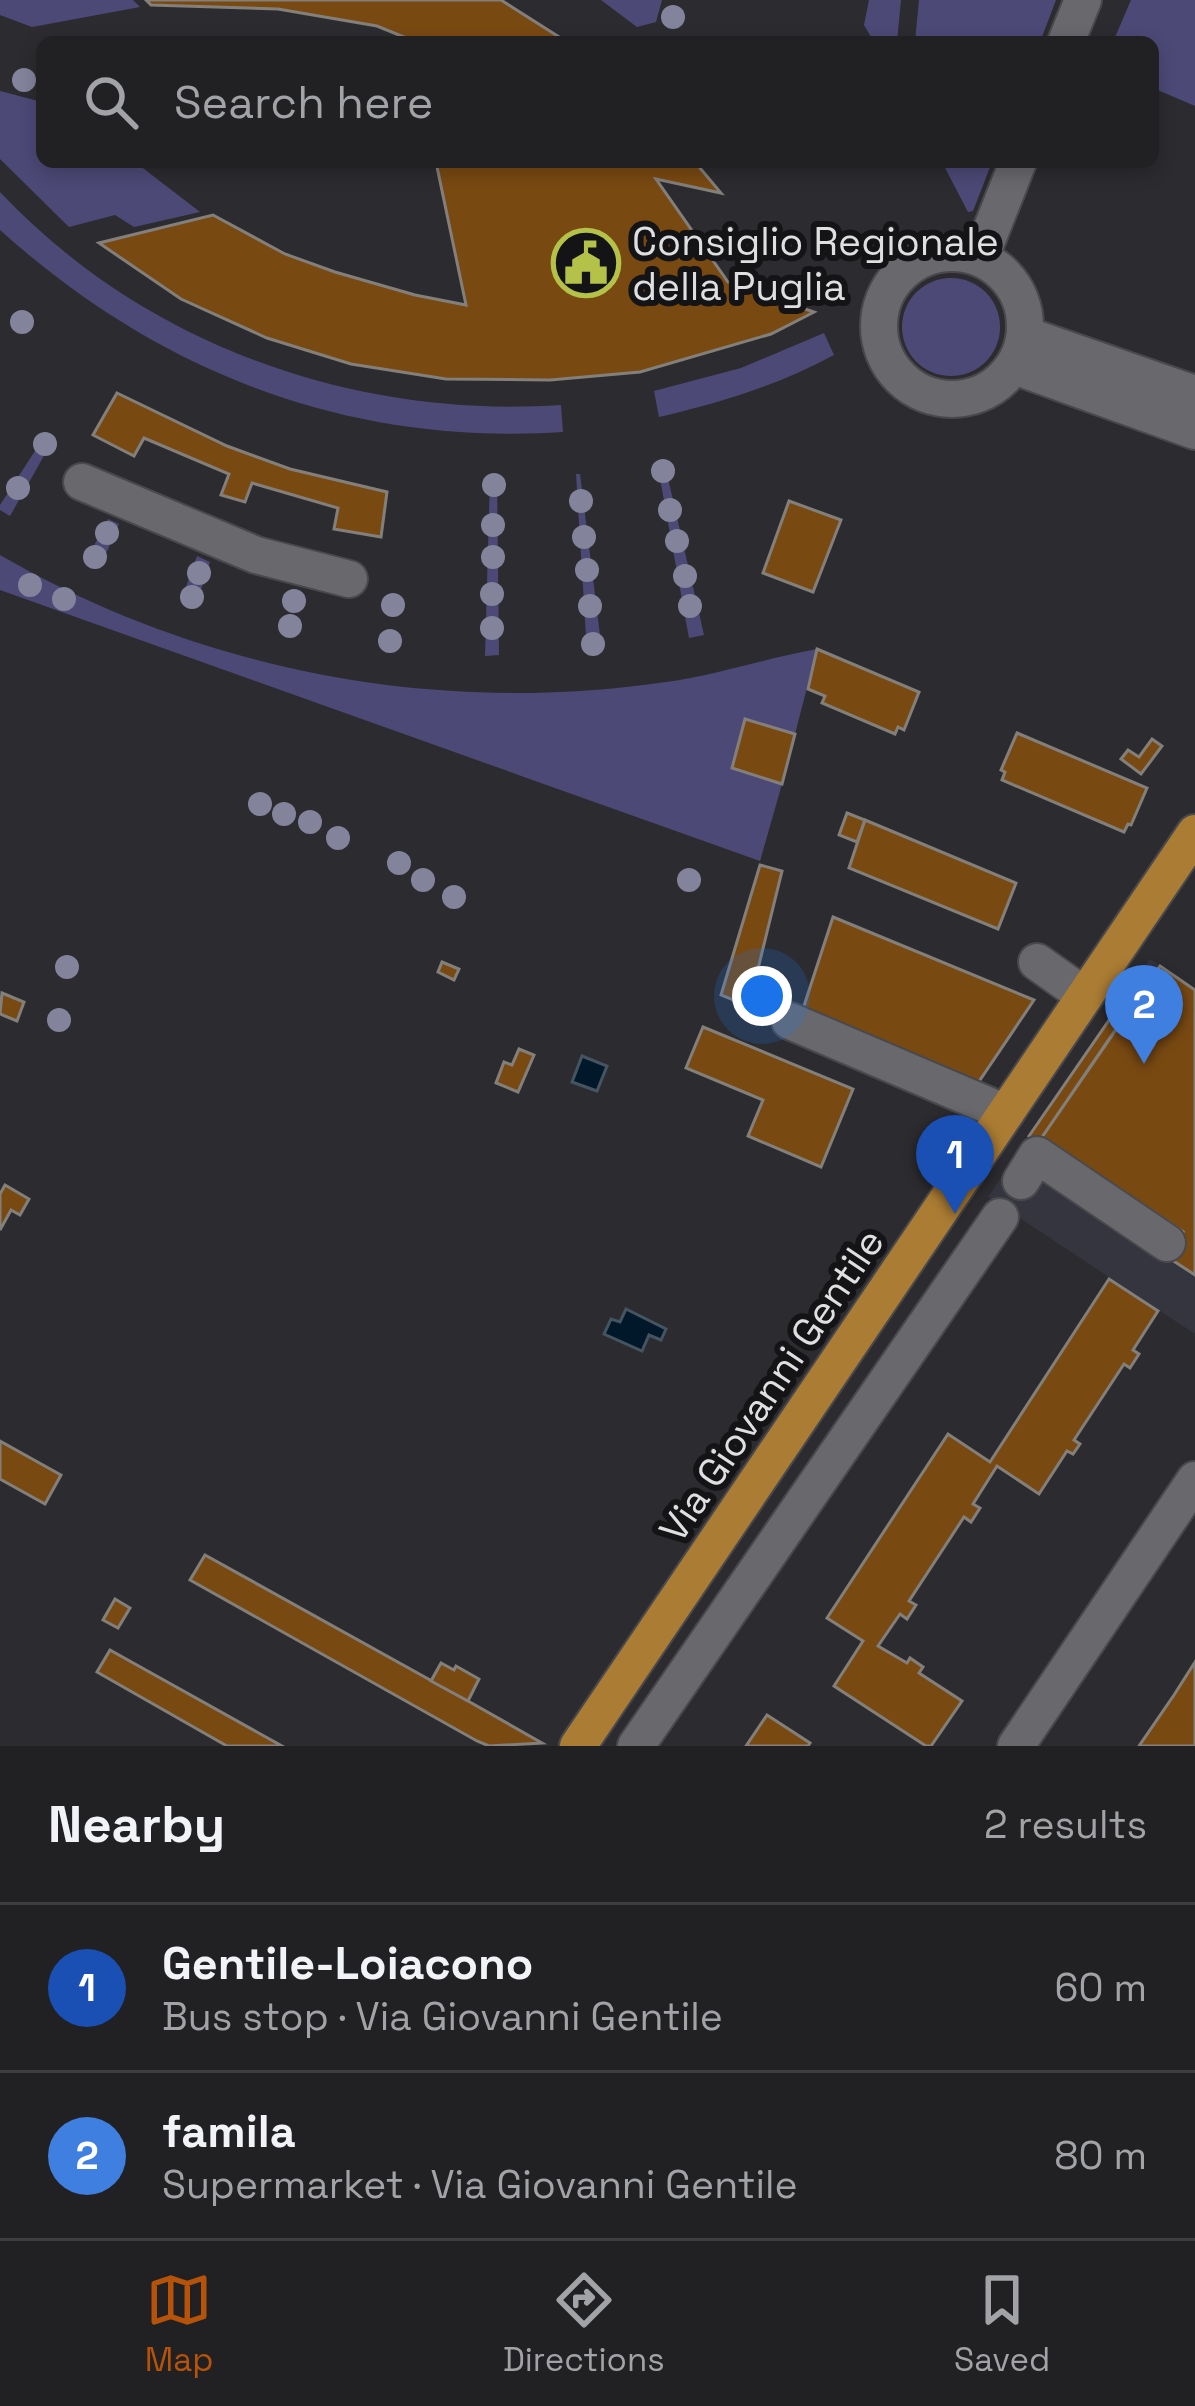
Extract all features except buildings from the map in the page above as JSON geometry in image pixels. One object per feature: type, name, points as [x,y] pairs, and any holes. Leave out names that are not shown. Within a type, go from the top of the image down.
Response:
[{"type":"main road","name":"Via Giovanni Gentile","points":[[578,1746],[1195,833]]},
{"type":"street","points":[[1068,36],[1083,0]]},
{"type":"street","points":[[980,258],[1016,168]]},
{"type":"street","points":[[958,252],[980,258],[1016,288],[1024,311],[1020,350],[997,385],[974,397],[950,400],[925,395],[903,382],[886,360],[878,318],[884,296],[914,262],[958,252]]},
{"type":"street","points":[[1020,350],[1101,379],[1195,430]]},
{"type":"street","points":[[1101,379],[1195,394]]},
{"type":"street","points":[[82,482],[256,555],[349,579]]},
{"type":"street","points":[[1037,962],[1085,996]]},
{"type":"street","points":[[790,1021],[1006,1113]]},
{"type":"street","points":[[1021,1181],[1037,1155],[1167,1243]]},
{"type":"street","points":[[640,1745],[754,1595],[902,1378],[945,1298],[992,1240]]},
{"type":"street","points":[[901,1268],[945,1298]]},
{"type":"street","points":[[1016,1746],[1195,1480]]},
{"type":"street","points":[[700,1566],[754,1595]]},
{"type":"shaded area","points":[[0,0],[133,0],[140,7],[32,27],[0,15]]},
{"type":"shaded area","points":[[601,0],[662,0],[656,22],[637,27]]},
{"type":"shaded area","points":[[869,0],[901,0],[898,36],[870,36],[864,25]]},
{"type":"shaded area","points":[[919,0],[1056,0],[1042,36],[916,36]]},
{"type":"shaded area","points":[[1131,0],[1195,0],[1195,106],[1159,91],[1159,36],[1116,36]]},
{"type":"shaded area","points":[[0,91],[36,100],[36,168],[143,168],[200,212],[134,227],[115,215],[69,227],[0,159]]},
{"type":"shaded area","points":[[945,168],[990,168],[973,211],[968,212]]},
{"type":"shaded area","points":[[0,192],[57,246],[119,292],[186,330],[257,361],[330,384],[406,399],[483,406],[561,405],[563,432],[484,433],[407,426],[332,412],[260,390],[125,324],[61,280],[0,230]]},
{"type":"shaded area","points":[[951,278],[986,292],[1000,327],[986,362],[951,376],[916,362],[902,327],[916,292]]},
{"type":"shaded area","points":[[824,333],[834,355],[813,366],[748,392],[659,417],[654,391],[741,368]]},
{"type":"shaded area","points":[[46,434],[54,438],[10,516],[0,505]]},
{"type":"shaded area","points":[[664,461],[704,635],[689,638],[657,462]]},
{"type":"shaded area","points":[[576,474],[580,474],[602,651],[587,652]]},
{"type":"shaded area","points":[[490,477],[497,477],[499,655],[485,656]]},
{"type":"shaded area","points":[[108,519],[119,524],[101,565],[87,559]]},
{"type":"shaded area","points":[[0,555],[157,629],[322,675],[408,687],[494,693],[580,691],[685,679],[817,649],[795,734],[745,720],[732,768],[782,784],[760,861],[0,590]]},
{"type":"shaded area","points":[[197,556],[210,562],[196,605],[182,598]]},
{"type":"shaded area","points":[[1150,959],[1195,990],[1195,1334],[988,1197]]},
{"type":"water","points":[[582,1056],[607,1066],[597,1091],[572,1082]]},
{"type":"water","points":[[626,1309],[666,1329],[661,1340],[649,1335],[642,1351],[604,1334],[611,1319],[620,1322]]},
{"type":"place","name":"Consiglio Regionale della Puglia","points":[[586,263]]},
{"type":"place","name":"famila","points":[[1144,1064]]},
{"type":"place","name":"Gentile-Loiacono","points":[[955,1214]]}]
